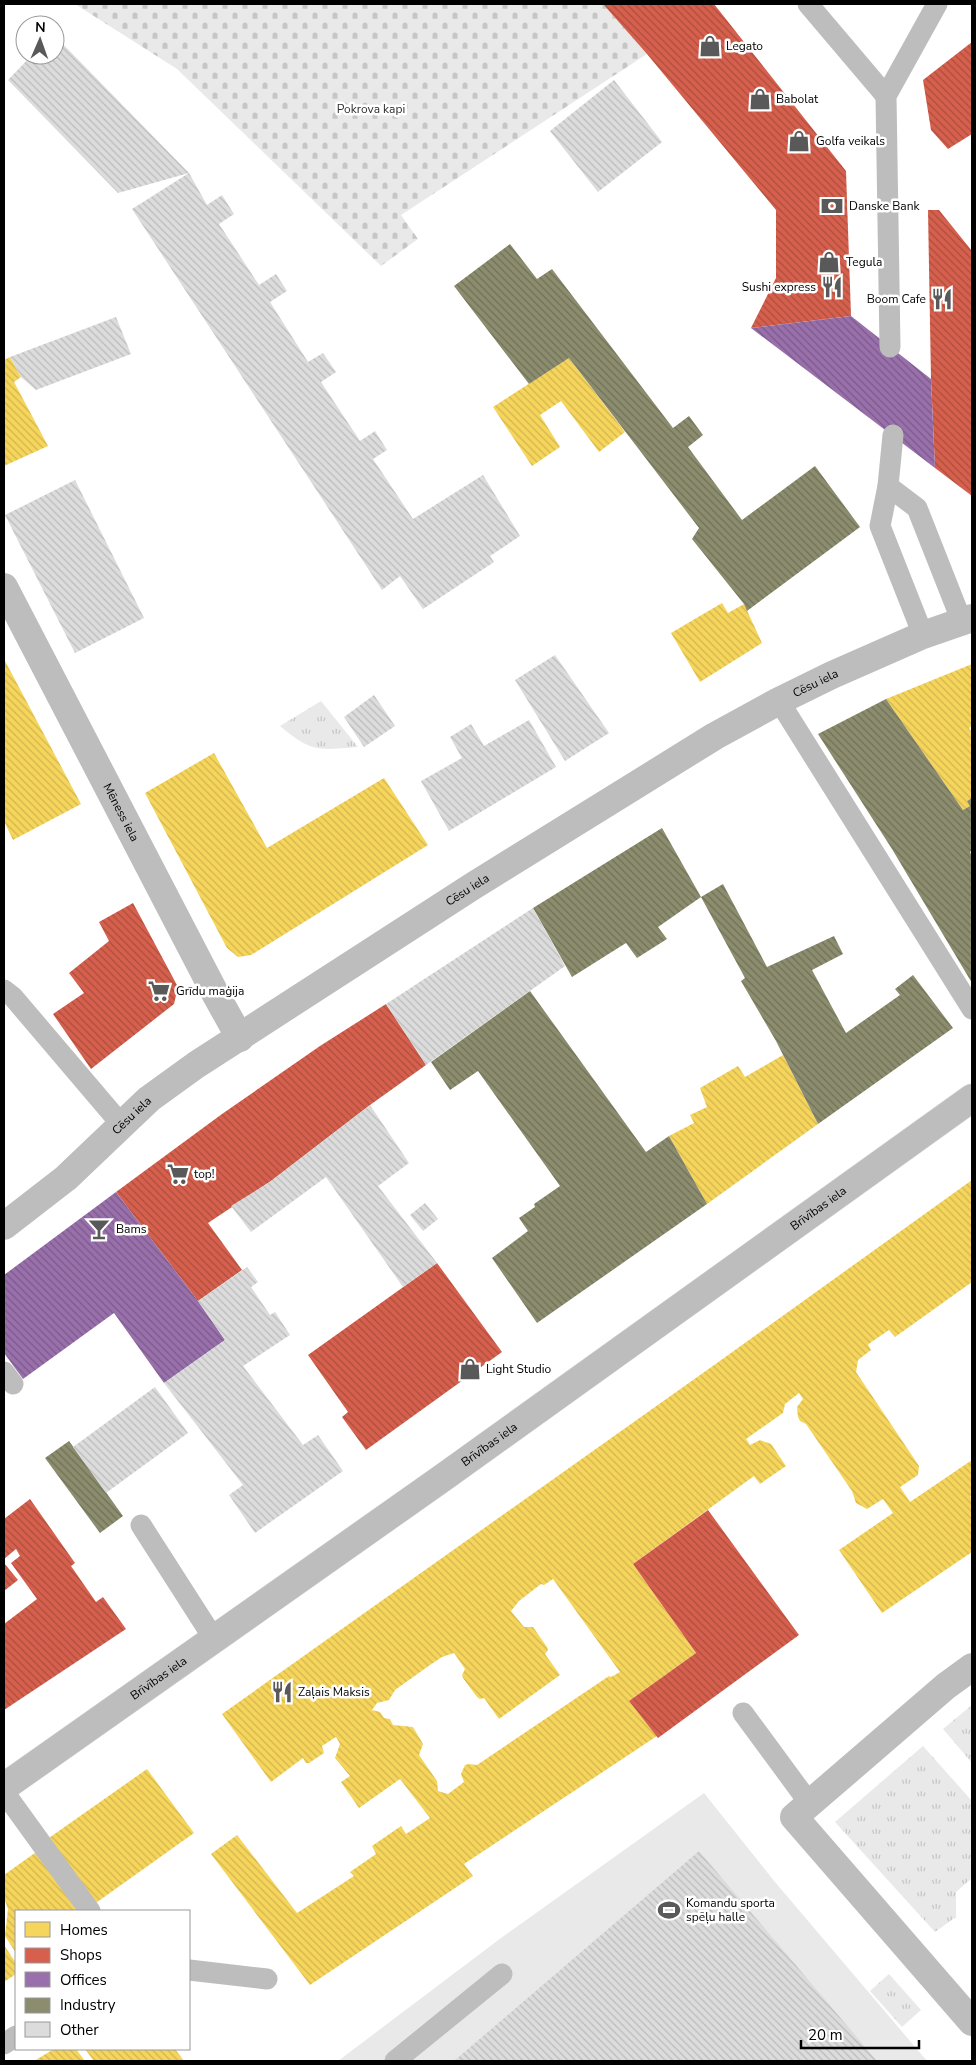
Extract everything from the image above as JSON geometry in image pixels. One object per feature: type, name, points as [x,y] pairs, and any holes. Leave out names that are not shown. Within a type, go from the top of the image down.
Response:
[{"type":"main road","name":"Mēness iela","points":[[4,587],[240,1038]]},
{"type":"main road","name":"Cēsu iela","points":[[4,1226],[66,1178],[149,1099],[196,1065],[473,886],[715,736],[779,701],[832,675],[923,636],[967,620]]},
{"type":"main road","name":"Brīvības iela","points":[[4,1787],[441,1479],[972,1098]]},
{"type":"main road","points":[[972,1667],[946,1686],[794,1817],[972,2022]]},
{"type":"lane","points":[[808,4],[886,96]]},
{"type":"lane","points":[[890,347],[886,96],[936,4]]},
{"type":"lane","points":[[893,435],[888,486],[880,526],[923,636]]},
{"type":"lane","points":[[888,486],[917,508],[967,620]]},
{"type":"lane","points":[[779,701],[972,1009]]},
{"type":"lane","points":[[4,990],[13,998],[121,1124]]},
{"type":"lane","points":[[142,1525],[214,1639]]},
{"type":"lane","points":[[743,1713],[810,1804]]},
{"type":"lane","points":[[4,1792],[89,1910]]},
{"type":"lane","points":[[190,1970],[267,1979]]},
{"type":"lane","points":[[395,2061],[502,1974]]},
{"type":"lane","points":[[4,2044],[15,2037]]},
{"type":"green space","name":"Pokrova kapi","points":[[75,4],[603,4],[647,54],[401,215],[418,239],[381,266],[177,69]]},
{"type":"green space","points":[[321,701],[358,747],[316,748],[300,741],[280,726]]},
{"type":"green space","points":[[972,1705],[972,1763],[943,1729]]},
{"type":"green space","points":[[923,1746],[972,1801],[972,1878],[956,1892],[956,1917],[935,1932],[835,1822]]},
{"type":"green space","name":"Komandu sporta spēļu halle","points":[[704,1793],[775,1882],[927,2061],[338,2061],[501,1938]]},
{"type":"green space","points":[[889,1974],[921,2010],[902,2027],[870,1991]]},
{"type":"building: Homes","points":[[10,357],[21,377],[14,382],[48,446],[4,466],[4,360]]},
{"type":"building: Homes","points":[[569,358],[625,432],[599,452],[561,401],[540,415],[560,447],[532,466],[493,407]]},
{"type":"building: Homes","points":[[722,603],[728,613],[744,604],[762,643],[700,682],[671,633]]},
{"type":"building: Homes","points":[[4,659],[81,804],[13,840],[4,821]]},
{"type":"building: Homes","points":[[972,664],[972,726],[969,728],[972,733],[972,798],[967,801],[970,806],[963,810],[886,699]]},
{"type":"building: Homes","points":[[214,753],[267,848],[384,778],[428,845],[251,955],[238,957],[227,948],[145,793]]},
{"type":"building: Homes","points":[[783,1055],[818,1124],[707,1204],[669,1136],[694,1123],[690,1115],[707,1107],[700,1088],[738,1066],[745,1077]]},
{"type":"building: Homes","points":[[972,1180],[972,1282],[895,1337],[889,1330],[870,1343],[868,1345],[871,1350],[858,1360],[856,1372],[919,1466],[918,1475],[900,1487],[910,1502],[972,1460],[972,1495],[970,1496],[972,1499],[972,1552],[882,1613],[839,1550],[893,1513],[883,1499],[867,1509],[856,1503],[852,1491],[806,1424],[800,1421],[797,1407],[803,1399],[799,1393],[785,1404],[783,1413],[746,1439],[750,1445],[760,1440],[771,1444],[786,1466],[760,1484],[754,1476],[633,1564],[696,1653],[629,1701],[657,1736],[464,1864],[473,1876],[310,1985],[211,1854],[237,1835],[297,1913],[354,1876],[350,1872],[376,1854],[372,1846],[401,1826],[406,1834],[430,1818],[400,1779],[359,1808],[341,1782],[350,1776],[335,1758],[340,1744],[336,1737],[322,1746],[324,1753],[309,1763],[306,1763],[303,1758],[271,1782],[222,1714]],"holes":[[[553,1579],[620,1672],[611,1677],[609,1676],[477,1765],[465,1765],[461,1774],[464,1782],[448,1794],[438,1791],[437,1781],[419,1755],[423,1744],[413,1727],[393,1725],[390,1719],[384,1718],[380,1712],[372,1710],[377,1703],[389,1700],[395,1690],[430,1665],[442,1657],[454,1653],[465,1669],[462,1675],[463,1678],[477,1697],[480,1699],[484,1698],[499,1719],[560,1675],[545,1654],[548,1650],[547,1647],[533,1627],[524,1627],[511,1611],[519,1601],[541,1584],[544,1585]]]},
{"type":"building: Homes","points":[[147,1769],[194,1833],[93,1905],[46,1840]]},
{"type":"building: Homes","points":[[39,1850],[80,1910],[15,1910],[15,1951],[5,1936],[8,1909],[4,1898],[4,1875]]},
{"type":"building: Homes","points":[[4,1945],[15,1962],[15,1975],[4,1982]]},
{"type":"building: Homes","points":[[52,2050],[77,2050],[85,2061],[34,2061]]},
{"type":"building: Homes","points":[[86,2050],[176,2050],[184,2061],[94,2061]]},
{"type":"building: Shops","points":[[603,4],[714,4],[846,171],[851,316],[751,328],[776,278],[776,210],[647,54]]},
{"type":"building: Shops","points":[[972,42],[972,134],[948,149],[931,130],[923,80]]},
{"type":"building: Shops","points":[[928,210],[939,210],[972,251],[972,496],[935,468],[931,379]]},
{"type":"building: Shops","points":[[133,903],[178,987],[174,1004],[91,1069],[53,1014],[84,993],[69,973],[109,941],[99,922]]},
{"type":"building: Shops","points":[[386,1004],[426,1065],[370,1105],[271,1181],[208,1223],[242,1270],[198,1301],[116,1192],[222,1114],[320,1046]]},
{"type":"building: Shops","points":[[437,1263],[502,1352],[366,1450],[342,1417],[348,1412],[308,1355]]},
{"type":"building: Shops","points":[[30,1499],[75,1563],[71,1566],[96,1602],[103,1597],[126,1629],[4,1710],[4,1624],[37,1599],[11,1563],[20,1556],[16,1549],[4,1559],[4,1519]]},
{"type":"building: Shops","points":[[708,1510],[799,1635],[658,1738],[629,1701],[696,1653],[633,1564]]},
{"type":"building: Shops","points":[[4,1563],[18,1580],[4,1591]]},
{"type":"building: Offices","points":[[851,316],[931,379],[935,468],[751,328]]},
{"type":"building: Offices","points":[[116,1192],[225,1340],[164,1383],[114,1313],[23,1379],[4,1353],[4,1275]]},
{"type":"building: Industry","points":[[510,244],[537,279],[552,269],[673,428],[689,416],[703,435],[688,447],[742,520],[815,466],[860,527],[747,611],[744,604],[692,539],[699,528],[569,358],[529,384],[454,286]]},
{"type":"building: Industry","points":[[886,699],[963,810],[970,806],[967,801],[972,798],[972,850],[970,852],[972,856],[972,983],[892,849],[818,734]]},
{"type":"building: Industry","points":[[662,828],[701,897],[658,927],[667,939],[637,958],[626,943],[572,977],[533,908]]},
{"type":"building: Industry","points":[[723,884],[767,967],[834,936],[843,954],[812,970],[846,1033],[900,995],[895,989],[913,975],[953,1028],[818,1124],[776,1041],[741,981],[745,978],[701,897]]},
{"type":"building: Industry","points":[[530,991],[646,1152],[669,1136],[707,1204],[537,1323],[492,1258],[528,1231],[519,1218],[535,1207],[534,1204],[560,1186],[478,1071],[450,1090],[431,1062]]},
{"type":"building: Industry","points":[[69,1441],[123,1516],[100,1533],[45,1458]]},
{"type":"building: Other","points":[[65,46],[189,173],[118,193],[8,80],[22,65],[65,65]]},
{"type":"building: Other","points":[[614,80],[662,142],[598,192],[550,131]]},
{"type":"building: Other","points":[[189,173],[207,205],[222,195],[234,214],[219,224],[259,285],[276,274],[287,291],[270,302],[308,362],[323,353],[336,372],[321,382],[360,441],[375,431],[387,450],[373,459],[413,519],[483,475],[520,536],[490,556],[494,562],[423,609],[400,576],[382,590],[132,209]]},
{"type":"building: Other","points":[[116,317],[131,354],[36,390],[21,377],[10,357]]},
{"type":"building: Other","points":[[75,480],[144,618],[75,653],[5,515]]},
{"type":"building: Other","points":[[555,655],[609,733],[565,761],[515,680]]},
{"type":"building: Other","points":[[374,695],[395,726],[364,747],[344,717]]},
{"type":"building: Other","points":[[529,720],[556,767],[449,831],[421,781],[462,758],[450,737],[471,724],[484,746]]},
{"type":"building: Other","points":[[533,908],[565,966],[426,1065],[386,1004]]},
{"type":"building: Other","points":[[370,1105],[409,1163],[378,1186],[437,1263],[403,1287],[326,1177],[251,1232],[231,1206],[271,1181]]},
{"type":"building: Other","points":[[425,1203],[438,1219],[423,1231],[410,1215]]},
{"type":"building: Other","points":[[247,1267],[258,1282],[251,1287],[270,1315],[275,1312],[290,1335],[243,1366],[303,1445],[318,1435],[343,1471],[255,1533],[229,1495],[243,1485],[164,1383],[225,1340],[198,1301]]},
{"type":"building: Other","points":[[155,1387],[188,1433],[106,1493],[73,1447]]},
{"type":"building: Other","points":[[699,1851],[877,2061],[454,2061]]},
{"type":"place","name":"Legato","points":[[710,46]]},
{"type":"place","name":"Babolat","points":[[760,99]]},
{"type":"place","name":"Golfa veikals","points":[[799,141]]},
{"type":"place","name":"Danske Bank","points":[[832,206]]},
{"type":"place","name":"Tegula","points":[[829,262]]},
{"type":"place","name":"Sushi express","points":[[832,287]]},
{"type":"place","name":"Boom Cafe","points":[[942,299]]},
{"type":"place","name":"Grīdu maģija","points":[[159,991]]},
{"type":"place","name":"top!","points":[[178,1174]]},
{"type":"place","name":"Bams","points":[[99,1229]]},
{"type":"place","name":"Light Studio","points":[[470,1369]]},
{"type":"place","name":"Zaļais Maksis","points":[[282,1692]]},
{"type":"place","name":"Komandu sporta spēļu halle","points":[[669,1910]]}]
